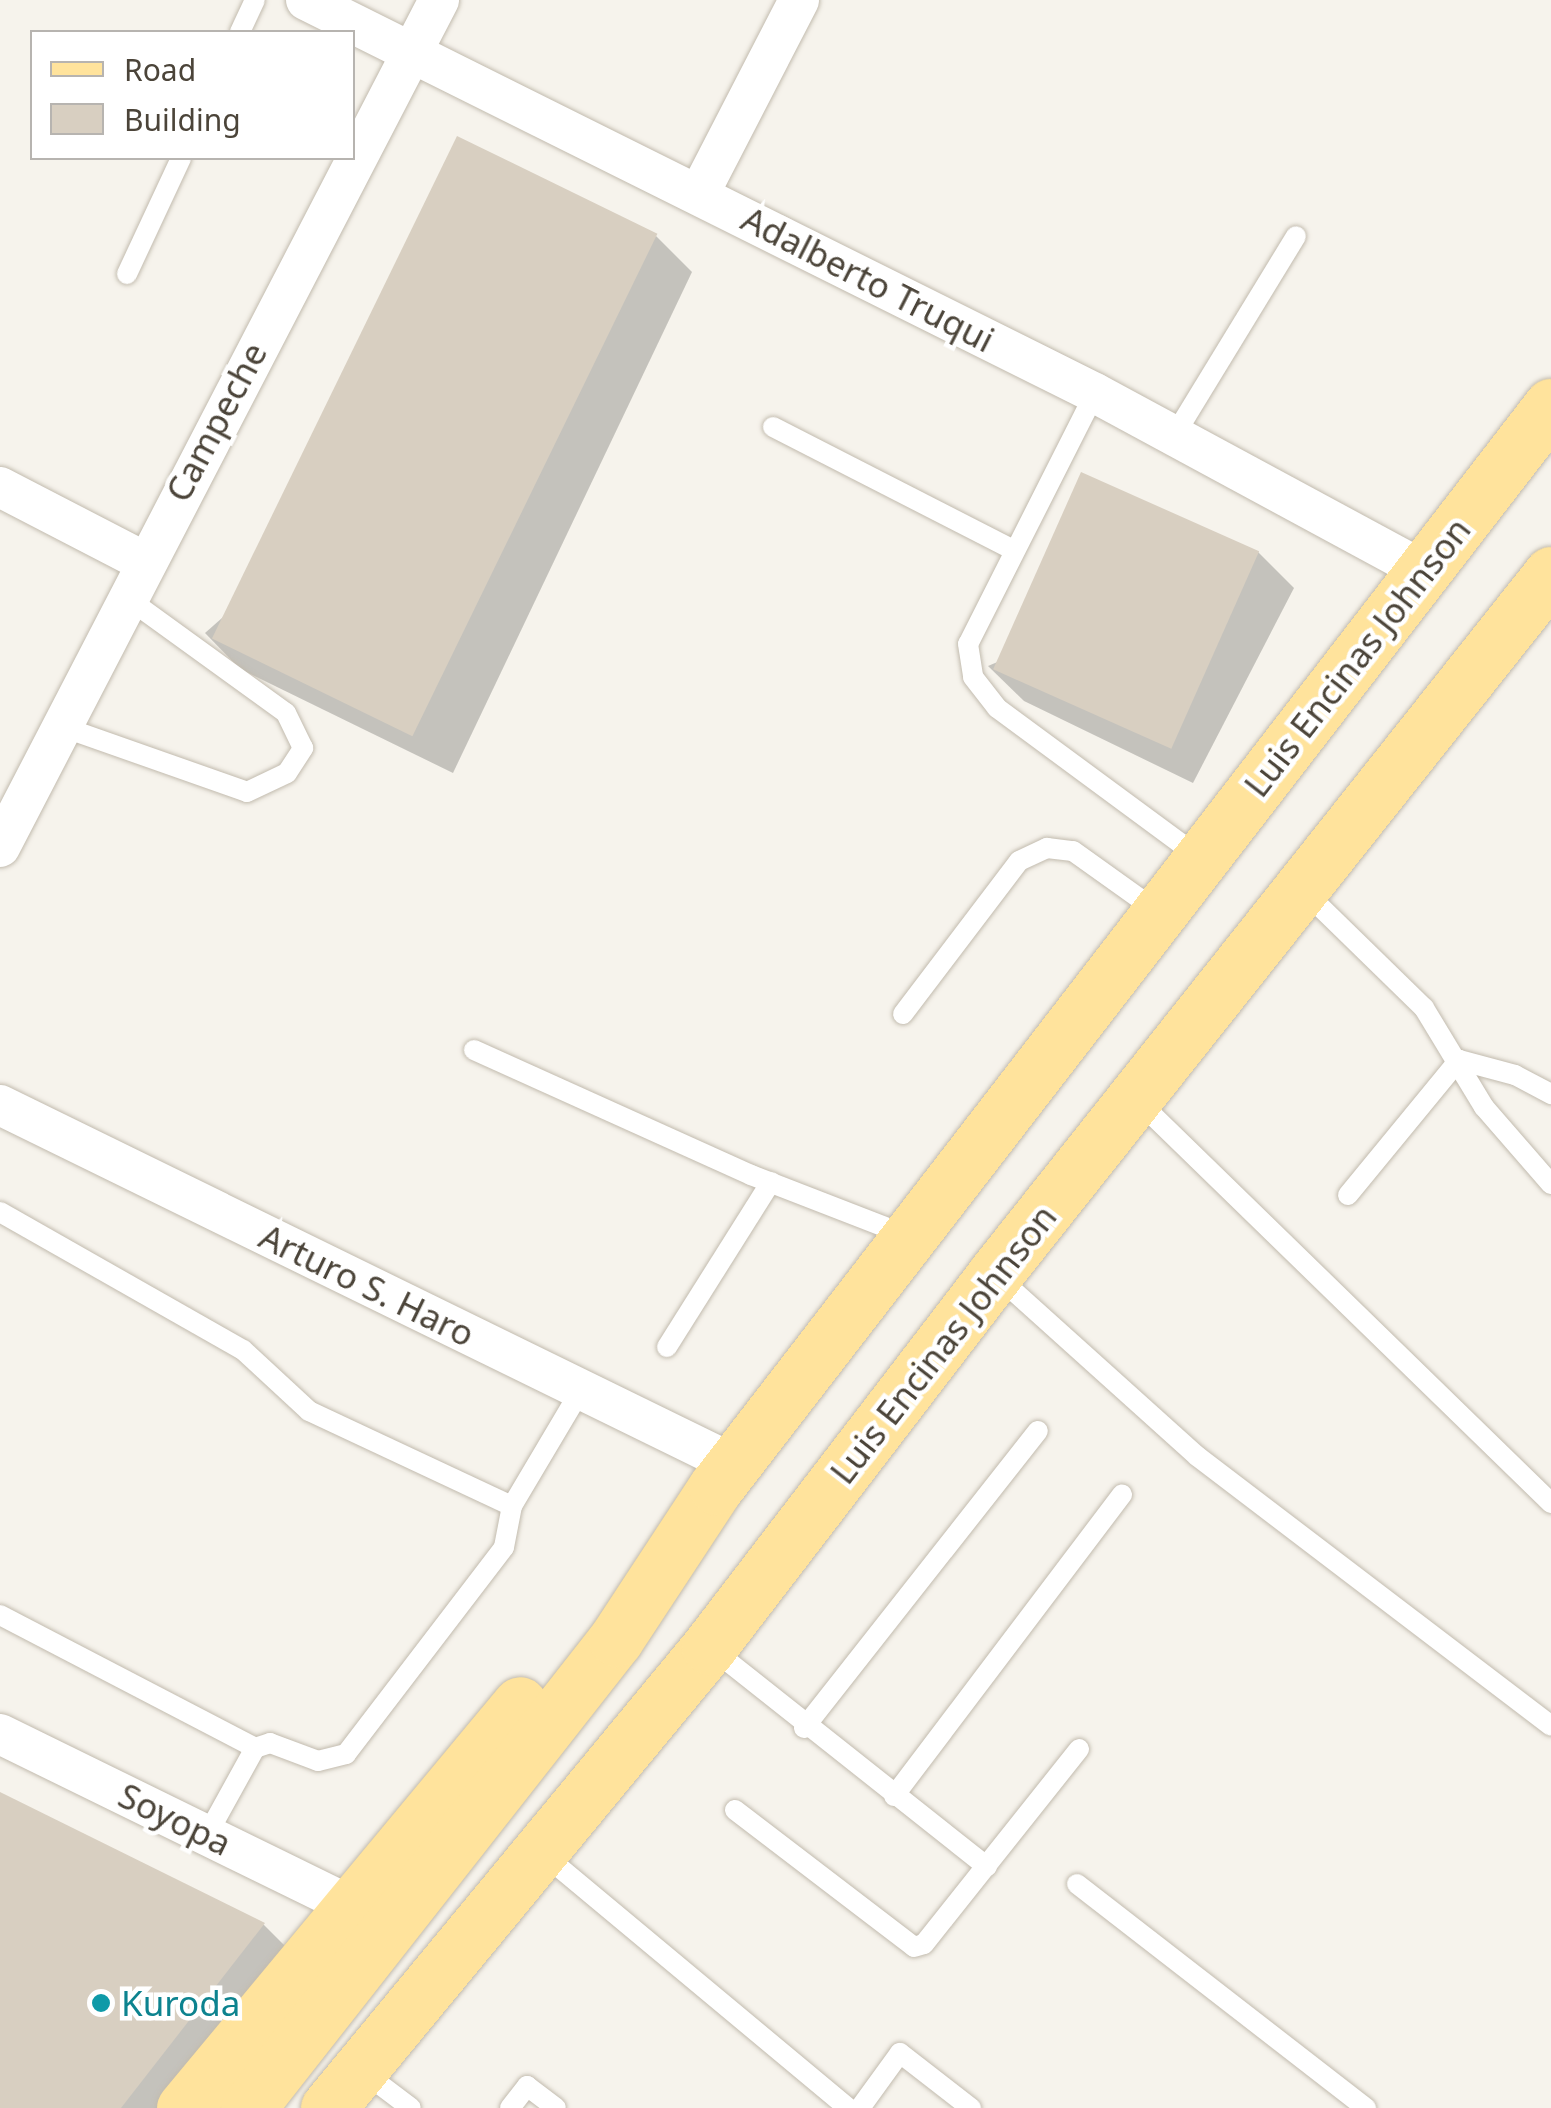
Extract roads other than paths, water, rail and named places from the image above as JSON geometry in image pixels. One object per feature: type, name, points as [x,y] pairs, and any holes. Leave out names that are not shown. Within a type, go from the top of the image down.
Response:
[{"type":"main road","name":"Luis Encinas Johnson","points":[[248,2108],[616,1638],[725,1476],[1551,406]]},
{"type":"main road","name":"Luis Encinas Johnson","points":[[366,2095],[402,2020],[709,1647],[995,1274],[1551,574]]},
{"type":"main road","points":[[184,2108],[639,1560],[725,1476]]},
{"type":"street","name":"Adalberto Truqui","points":[[306,0],[1095,393],[1424,570]]},
{"type":"street","name":"Campeche","points":[[355,159],[438,0]]},
{"type":"street","points":[[699,194],[799,0]]},
{"type":"street","name":"Campeche","points":[[0,847],[134,579],[354,160]]},
{"type":"street","points":[[0,488],[134,579]]},
{"type":"street","name":"Arturo S. Haro","points":[[0,1105],[581,1390],[725,1476]]},
{"type":"street","name":"Soyopa","points":[[0,1734],[349,1905]]},
{"type":"lane","points":[[241,30],[255,0]]},
{"type":"lane","points":[[127,274],[180,160]]},
{"type":"lane","points":[[1174,436],[1296,236]]},
{"type":"lane","points":[[1095,393],[1011,549],[968,644],[972,677],[997,708],[1200,858]]},
{"type":"lane","points":[[773,427],[1011,549]]},
{"type":"lane","points":[[60,726],[248,792],[286,774],[303,748],[286,713],[134,579]]},
{"type":"lane","points":[[904,1014],[1019,861],[1046,848],[1073,852],[1159,912]]},
{"type":"lane","points":[[1302,888],[1424,1008],[1459,1060],[1484,1108],[1551,1184]]},
{"type":"lane","points":[[474,1050],[770,1182],[908,1236]]},
{"type":"lane","points":[[1459,1060],[1516,1075],[1551,1094]]},
{"type":"lane","points":[[1348,1195],[1459,1060]]},
{"type":"lane","points":[[1135,1098],[1551,1502]]},
{"type":"lane","points":[[667,1348],[770,1182]]},
{"type":"lane","points":[[0,1212],[243,1350],[309,1411],[512,1506]]},
{"type":"lane","points":[[995,1274],[1197,1456],[1551,1726]]},
{"type":"lane","points":[[207,1835],[255,1748],[270,1743],[318,1761],[346,1754],[504,1547],[512,1506],[581,1390]]},
{"type":"lane","points":[[804,1728],[1038,1431]]},
{"type":"lane","points":[[894,1796],[1122,1495]]},
{"type":"lane","points":[[0,1615],[255,1748]]},
{"type":"lane","points":[[709,1647],[804,1728],[987,1867]]},
{"type":"lane","points":[[735,1810],[914,1947],[924,1944],[1079,1749]]},
{"type":"lane","points":[[540,1852],[848,2108]]},
{"type":"lane","points":[[1078,1884],[1366,2108]]},
{"type":"lane","points":[[860,2108],[900,2053],[970,2108]]},
{"type":"lane","points":[[510,2108],[527,2086],[556,2108]]},
{"type":"place","name":"Kuroda","points":[[101,2003]]}]
